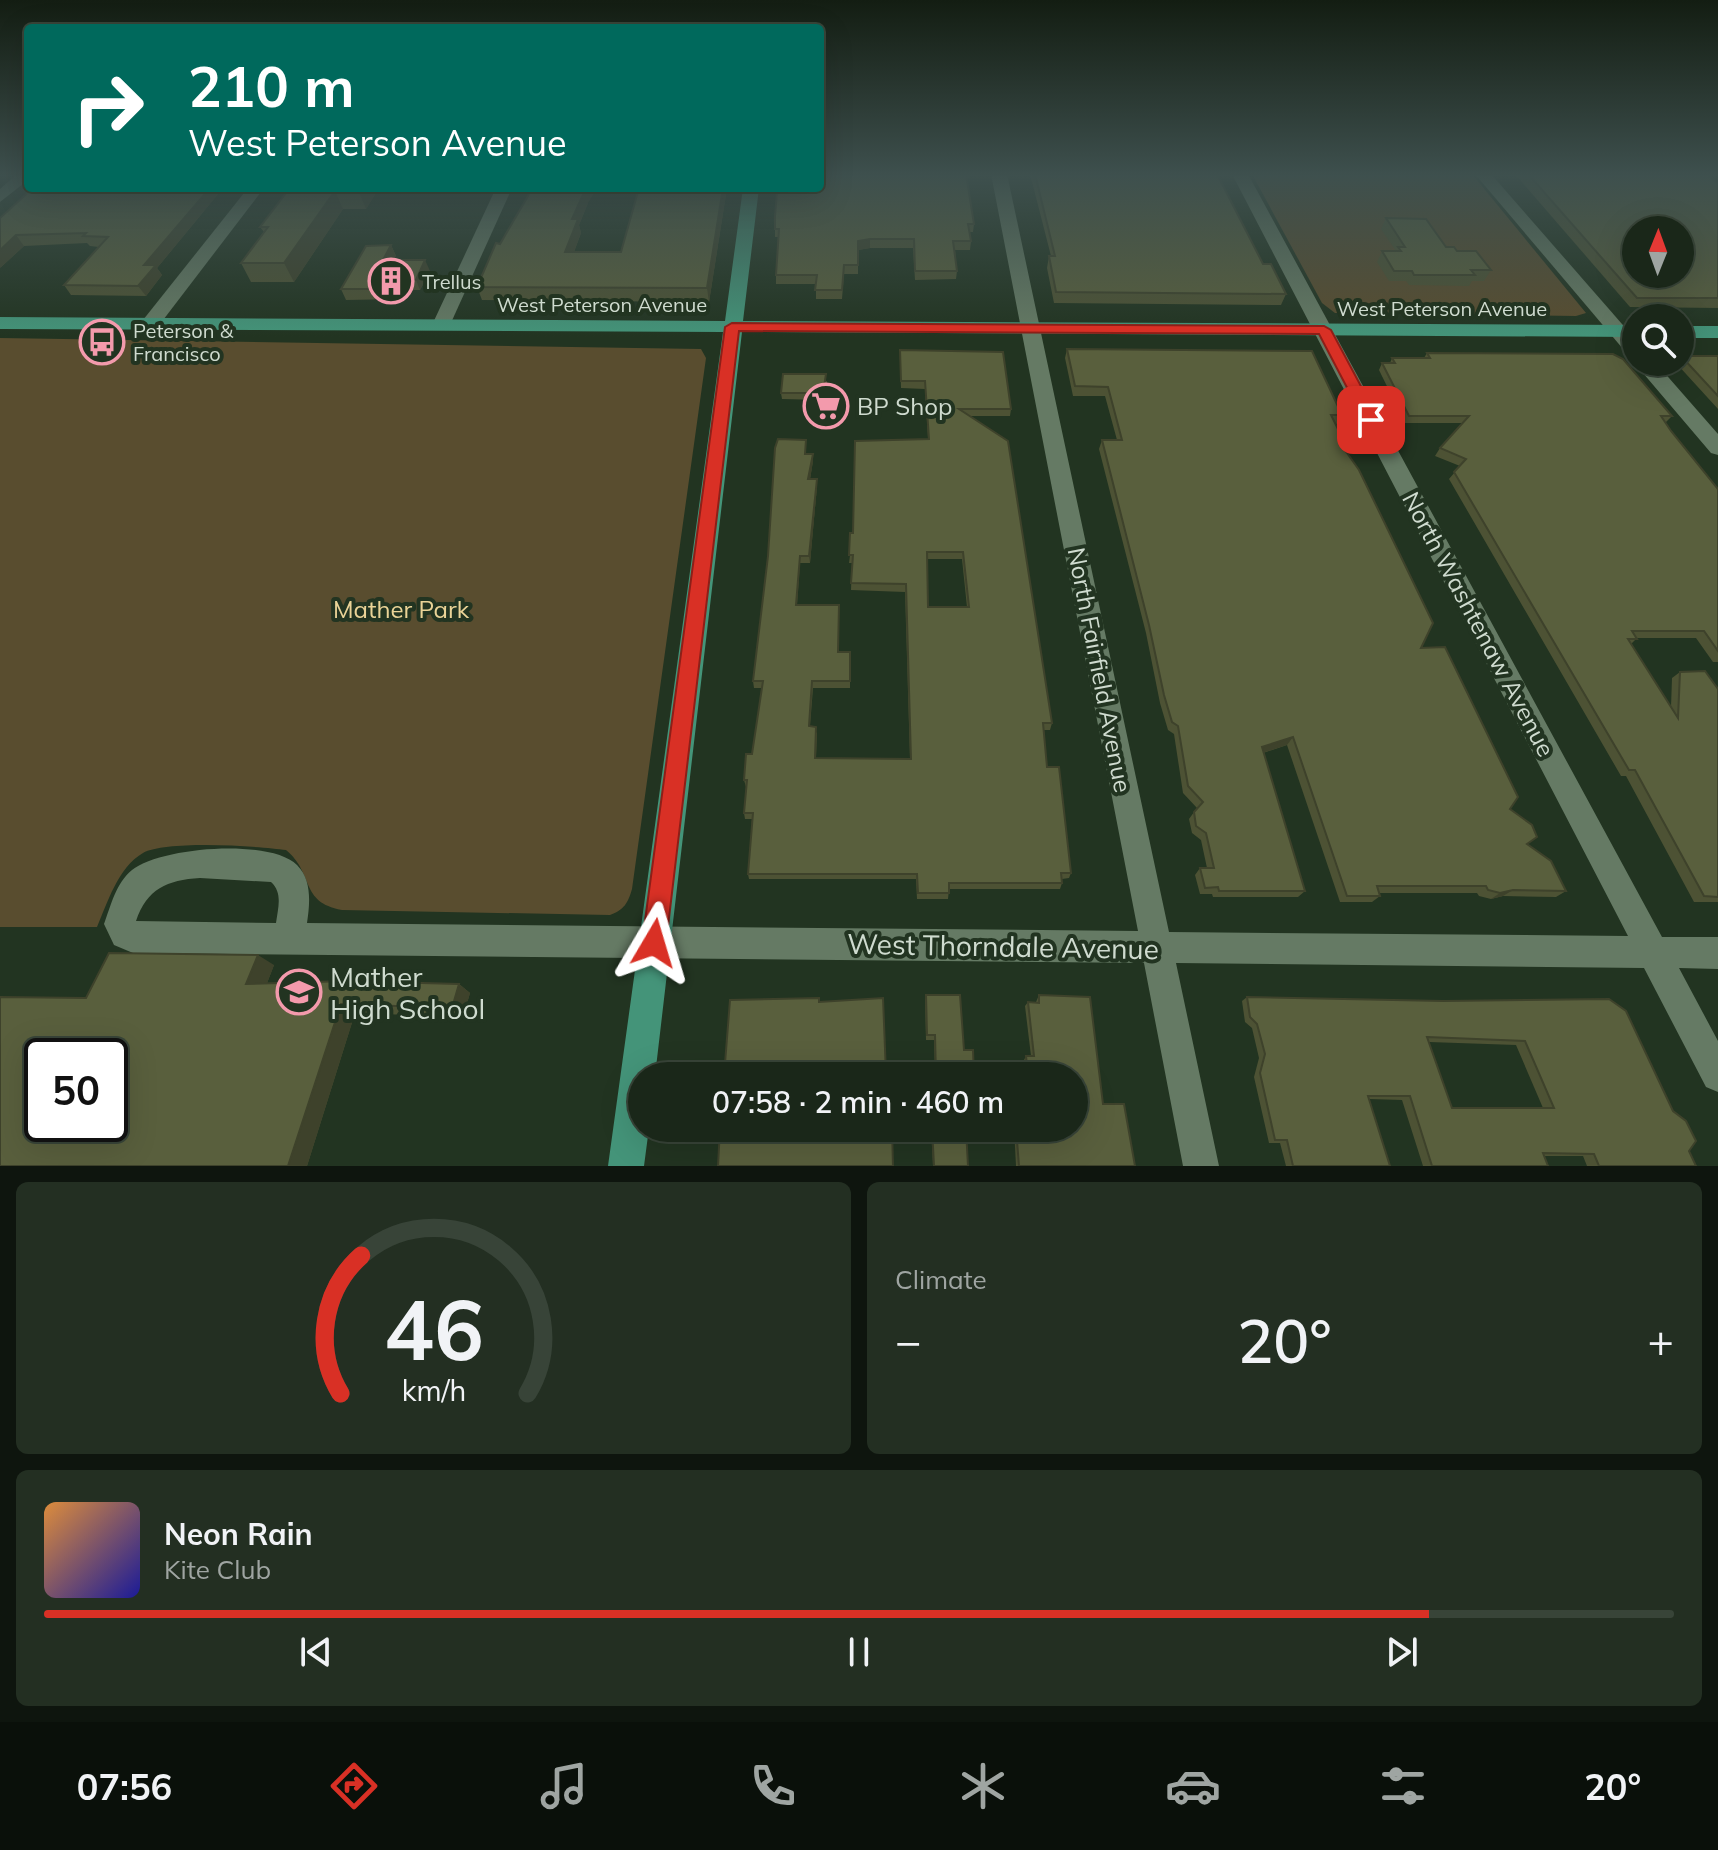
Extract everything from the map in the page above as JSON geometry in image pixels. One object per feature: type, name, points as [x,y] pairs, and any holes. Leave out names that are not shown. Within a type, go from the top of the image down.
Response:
[{"type":"main road","points":[[626,1166],[745,228]]},
{"type":"main road","name":"West Peterson Avenue","points":[[0,323],[1622,331]]},
{"type":"main road","points":[[1694,332],[1718,332]]},
{"type":"street","points":[[150,324],[225,228]]},
{"type":"street","points":[[441,325],[485,228]]},
{"type":"street","name":"North Fairfield Avenue","points":[[1010,228],[1201,1166]]},
{"type":"street","name":"North Washtenaw Avenue","points":[[1269,228],[1718,1075]]},
{"type":"street","points":[[1533,228],[1622,326]]},
{"type":"street","points":[[1656,376],[1718,448]]},
{"type":"street","name":"West Thorndale Avenue","points":[[289,939],[294,897],[292,881],[284,870],[270,867],[181,864],[155,870],[143,877],[131,893],[120,924],[125,934],[133,937],[289,939],[654,943],[1718,953]]},
{"type":"green space","points":[[1282,228],[1517,228],[1586,313],[1576,316],[1335,313],[1322,303]]},
{"type":"green space","name":"Mather Park","points":[[0,338],[701,349],[706,358],[632,889],[625,905],[610,915],[342,910],[319,901],[301,868],[286,850],[191,845],[155,849],[134,859],[114,887],[97,927],[0,927]]},
{"type":"building","points":[[0,228],[175,228],[144,265],[156,265],[138,286],[64,285],[108,237],[83,236],[86,233],[16,235],[0,250]]},
{"type":"building","points":[[267,228],[308,228],[284,263],[241,263]]},
{"type":"building","points":[[509,228],[574,228],[565,252],[621,252],[628,228],[717,228],[707,288],[477,287],[496,243],[500,244]]},
{"type":"building","points":[[969,228],[971,241],[953,241],[957,271],[915,271],[914,239],[858,241],[858,265],[844,265],[842,290],[815,290],[817,275],[776,275],[779,229],[775,229]]},
{"type":"building","points":[[1048,228],[1245,228],[1263,264],[1271,264],[1286,294],[1056,292],[1049,256],[1055,256]]},
{"type":"building","points":[[1393,228],[1433,228],[1446,247],[1454,247],[1457,251],[1476,251],[1491,270],[1471,270],[1475,275],[1414,275],[1412,271],[1394,271],[1382,251],[1401,251],[1398,247],[1405,247]]},
{"type":"building","points":[[1576,228],[1622,228],[1622,281]]},
{"type":"building","points":[[1694,228],[1718,228],[1718,298],[1637,298],[1628,288],[1694,288]]},
{"type":"building","points":[[391,245],[383,260],[425,260],[416,280],[408,279],[397,289],[341,289],[366,246]]},
{"type":"building","points":[[1067,349],[1312,351],[1342,415],[1331,415],[1347,447],[1345,450],[1359,470],[1433,623],[1421,648],[1445,647],[1518,797],[1510,809],[1532,825],[1537,837],[1527,844],[1551,861],[1566,891],[1513,890],[1500,893],[1488,890],[1486,886],[1377,886],[1380,896],[1347,896],[1293,737],[1262,747],[1305,891],[1219,891],[1218,887],[1205,888],[1200,868],[1214,868],[1206,833],[1196,826],[1194,812],[1203,802],[1188,786],[1178,726],[1172,722],[1164,695],[1102,440],[1122,440],[1108,387],[1075,386]]},
{"type":"building","points":[[900,350],[1003,352],[1011,409],[959,409],[1008,441],[1052,723],[1043,723],[1047,767],[1059,767],[1071,873],[1061,873],[1062,883],[949,883],[949,893],[918,893],[917,874],[748,874],[753,813],[744,813],[747,780],[744,780],[746,754],[752,754],[763,681],[753,681],[778,439],[806,440],[805,454],[813,454],[808,479],[817,479],[809,556],[800,556],[796,605],[839,605],[838,652],[850,652],[850,681],[812,681],[809,726],[816,727],[815,758],[911,759],[906,584],[851,583],[853,555],[849,555],[850,533],[853,533],[855,441],[929,439],[925,381],[901,381]],"holes":[[[927,552],[963,552],[969,607],[928,607]]]},
{"type":"building","points":[[1427,353],[1613,354],[1622,358],[1622,376],[1638,376],[1672,416],[1661,416],[1718,489],[1718,651],[1704,631],[1632,631],[1637,639],[1628,639],[1678,718],[1680,672],[1705,671],[1718,689],[1718,897],[1704,896],[1635,770],[1629,770],[1454,472],[1466,459],[1440,448],[1469,416],[1409,416],[1382,363],[1395,363],[1392,358],[1430,358]]},
{"type":"building","points":[[1694,356],[1718,356],[1718,396],[1694,370]]},
{"type":"building","points":[[783,374],[826,374],[823,393],[781,393]]},
{"type":"building","points":[[109,953],[258,955],[246,984],[347,981],[459,984],[452,1008],[341,1004],[288,1166],[0,1166],[0,997],[86,998]]},
{"type":"building","points":[[926,995],[960,995],[964,1050],[973,1050],[973,1062],[936,1062],[935,1035],[927,1035]]},
{"type":"building","points":[[1039,995],[1090,997],[1103,1104],[1124,1104],[1135,1166],[1019,1166],[1017,1142],[1088,1142],[1088,1062],[1027,1062],[1026,1056],[1034,1056],[1028,1002],[1039,1003]]},
{"type":"building","points":[[1247,997],[1443,1001],[1609,999],[1626,1011],[1673,1111],[1686,1121],[1696,1141],[1689,1151],[1696,1166],[1599,1166],[1594,1154],[1543,1153],[1548,1166],[1432,1166],[1410,1096],[1368,1096],[1390,1166],[1293,1166],[1287,1140],[1275,1140],[1260,1073],[1265,1054],[1257,1024],[1250,1017]],"holes":[[[1427,1037],[1525,1041],[1554,1108],[1452,1108]]]},
{"type":"building","points":[[819,998],[819,1002],[883,998],[886,1062],[725,1062],[730,1000]]},
{"type":"building","points":[[719,1142],[892,1142],[893,1166],[718,1166]]},
{"type":"building","points":[[933,1142],[967,1142],[968,1166],[934,1166]]},
{"type":"place","name":"Trellus","points":[[391,281]]},
{"type":"place","name":"Peterson & Francisco","points":[[102,342]]},
{"type":"place","name":"BP Shop","points":[[826,406]]},
{"type":"place","name":"Mather High School","points":[[299,992]]},
{"type":"route","points":[[654,943],[732,327],[1324,330],[1371,420]]}]
